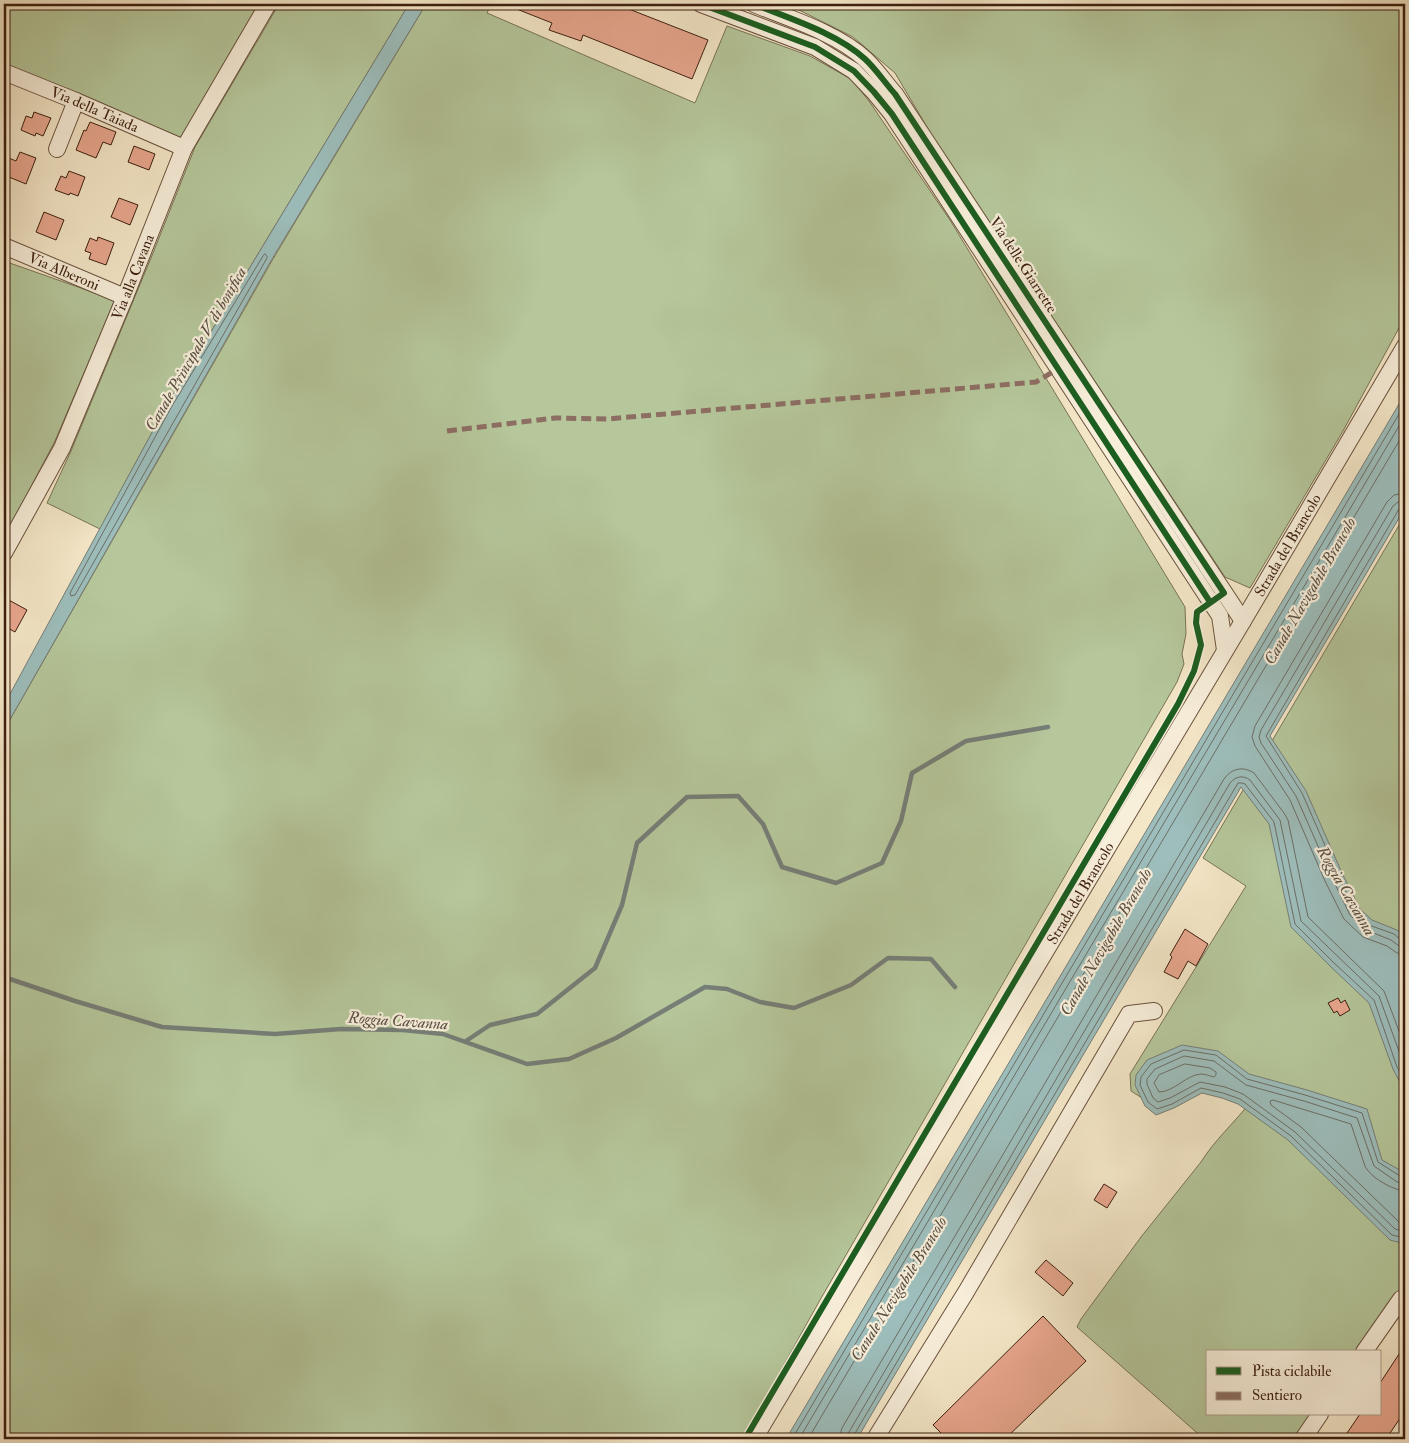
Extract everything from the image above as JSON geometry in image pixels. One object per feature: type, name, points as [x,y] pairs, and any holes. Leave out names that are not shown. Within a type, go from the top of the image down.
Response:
[{"type":"street","name":"Via alla Cavana","points":[[4,553],[62,448],[184,148],[268,4]]},
{"type":"street","name":"Via delle Giarrette","points":[[701,4],[815,47],[854,71],[874,92],[892,114],[1220,616],[1229,644]]},
{"type":"street","name":"Via delle Giarrette","points":[[754,4],[825,33],[844,44],[865,58],[895,94],[1243,621]]},
{"type":"street","name":"Via della Taiada","points":[[4,72],[184,148]]},
{"type":"street","points":[[57,149],[76,101]]},
{"type":"street","name":"Via Alberoni","points":[[4,246],[125,297]]},
{"type":"street","name":"Strada del Brancolo","points":[[754,1439],[1243,621],[1405,346]]},
{"type":"street","points":[[1230,601],[1243,605],[1254,601]]},
{"type":"street","points":[[875,1439],[966,1292],[1128,1014],[1154,1011]]},
{"type":"street","points":[[1365,1350],[1401,1299]]},
{"type":"street","points":[[1303,1439],[1319,1416]]},
{"type":"green space","points":[[4,4],[262,4],[181,143],[4,67]]},
{"type":"green space","points":[[279,4],[409,4],[168,403],[100,529],[47,503],[71,451],[195,147]]},
{"type":"green space","points":[[426,4],[491,4],[487,13],[695,103],[727,26],[810,56],[851,79],[869,101],[950,220],[1185,607],[1186,634],[1182,654],[1184,664],[1177,682],[820,1300],[762,1404],[740,1439],[4,1439],[4,730],[273,259]]},
{"type":"green space","points":[[787,4],[1405,4],[1405,317],[1343,431],[1250,588],[1225,577],[937,144],[895,73],[853,37]]},
{"type":"green space","points":[[4,261],[115,300],[55,441],[4,538]]},
{"type":"green space","points":[[1405,515],[1405,1294],[1364,1350],[1206,1350],[1206,1416],[1319,1416],[1302,1439],[1204,1439],[1077,1327],[1141,1237],[1212,1147],[1248,1105],[1221,1084],[1142,1098],[1131,1091],[1130,1074],[1246,886],[1203,858]]},
{"type":"water","points":[[409,4],[426,4],[272,259],[4,730],[4,705],[168,403]]},
{"type":"water","name":"Canale Navigabile Brancolo","points":[[1405,394],[1405,508],[1270,736],[1306,791],[1360,909],[1372,920],[1397,930],[1405,937],[1405,1092],[1393,1069],[1369,1003],[1291,927],[1269,824],[1241,787],[857,1439],[786,1439]]},
{"type":"water","points":[[1182,1045],[1218,1051],[1249,1074],[1367,1109],[1382,1160],[1405,1173],[1405,1244],[1390,1240],[1288,1140],[1238,1104],[1202,1093],[1156,1115],[1145,1106],[1135,1085],[1136,1075],[1147,1060]]},
{"type":"building","points":[[504,4],[616,4],[708,40],[692,79],[583,35],[581,41],[549,30],[552,23]]},
{"type":"building","points":[[34,112],[51,118],[43,136],[36,133],[35,136],[21,130],[26,116],[32,118]]},
{"type":"building","points":[[90,122],[116,132],[111,145],[103,142],[96,158],[76,150],[84,130],[86,131]]},
{"type":"building","points":[[134,146],[155,154],[149,170],[128,162]]},
{"type":"building","points":[[20,152],[36,158],[26,184],[4,175],[4,156],[16,161]]},
{"type":"building","points":[[69,171],[85,177],[78,196],[55,190],[61,176],[66,178]]},
{"type":"building","points":[[119,198],[138,205],[130,225],[111,217]]},
{"type":"building","points":[[44,212],[64,220],[56,240],[36,232]]},
{"type":"building","points":[[98,237],[114,243],[106,265],[89,259],[91,253],[85,251],[90,238],[97,241]]},
{"type":"building","points":[[7,599],[27,610],[15,632],[4,626],[4,605]]},
{"type":"building","points":[[1185,929],[1208,944],[1196,966],[1188,961],[1178,979],[1164,972],[1172,957],[1170,955]]},
{"type":"building","points":[[1338,998],[1341,1003],[1345,1000],[1350,1010],[1340,1016],[1337,1011],[1334,1013],[1328,1003]]},
{"type":"building","points":[[1104,1184],[1117,1192],[1107,1208],[1094,1200]]},
{"type":"building","points":[[1046,1260],[1073,1283],[1063,1296],[1035,1272]]},
{"type":"building","points":[[1043,1316],[1086,1361],[1005,1439],[947,1439],[933,1425]]},
{"type":"building","points":[[1405,1345],[1405,1411],[1386,1439],[1343,1439],[1359,1416],[1382,1416],[1382,1380]]},
{"type":"waterway","points":[[466,1041],[490,1025],[537,1014],[595,968],[622,905],[637,843],[687,797],[738,796],[763,824],[782,867],[836,883],[882,863],[901,821],[912,773],[966,741],[1048,727]]},
{"type":"waterway","name":"Roggia Cavanna","points":[[4,977],[162,1027],[275,1034],[341,1029],[403,1030],[443,1034],[527,1064],[569,1059],[616,1038],[705,987],[727,989],[760,1002],[794,1008],[851,985],[888,958],[931,959],[955,987]]},
{"type":"marked path","points":[[447,431],[555,418],[607,419],[1036,382],[1059,368]]},
{"type":"cycle path","points":[[701,4],[815,47],[854,71],[874,92],[892,114],[1210,602]]},
{"type":"cycle path","points":[[745,1439],[1178,704],[1194,671],[1201,645],[1196,623],[1197,612],[1224,593],[895,94],[865,59],[841,41],[812,27],[754,4]]},
{"type":"water label","name":"Canale Principale V di bonifica","points":[[196,349]]}]
